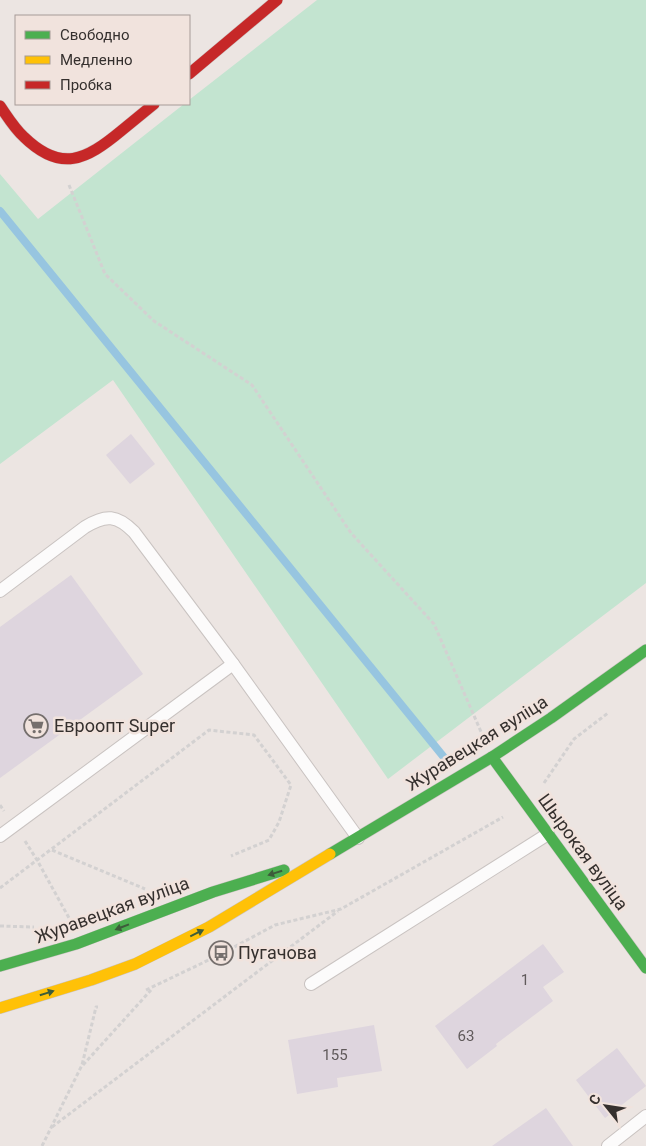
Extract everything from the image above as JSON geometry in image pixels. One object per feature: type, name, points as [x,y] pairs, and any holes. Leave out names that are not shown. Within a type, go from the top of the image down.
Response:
[{"type":"street","points":[[190,73],[276,0]]},
{"type":"street","points":[[0,106],[22,135],[33,145],[45,154],[70,159],[83,157],[96,151],[153,105]]},
{"type":"street","name":"Журавецкая вуліца","points":[[0,1008],[91,980],[135,964],[210,927],[492,757],[558,713],[646,650]]},
{"type":"street","name":"Шырокая вуліца","points":[[492,757],[646,968]]},
{"type":"street","name":"Журавецкая вуліца","points":[[0,966],[76,944],[213,892],[322,859]]},
{"type":"lane","points":[[0,591],[94,522],[104,518],[115,518],[126,524],[233,664],[358,838]]},
{"type":"lane","points":[[0,836],[233,664]]},
{"type":"lane","points":[[311,984],[548,834]]},
{"type":"lane","points":[[608,1146],[646,1116]]},
{"type":"path","points":[[58,158],[105,274],[154,321],[252,385],[351,533],[434,624],[492,757]]},
{"type":"path","points":[[50,1129],[341,909],[526,804],[542,787],[574,739],[610,711]]},
{"type":"path","points":[[0,888],[209,730],[254,734],[291,785],[279,822],[269,840],[228,858]]},
{"type":"path","points":[[0,805],[37,860],[69,918]]},
{"type":"path","points":[[51,849],[145,889]]},
{"type":"path","points":[[136,892],[153,886]]},
{"type":"path","points":[[142,992],[275,925],[341,909]]},
{"type":"path","points":[[61,920],[77,915]]},
{"type":"path","points":[[0,926],[36,927]]},
{"type":"path","points":[[82,1065],[151,989]]},
{"type":"path","points":[[42,1146],[82,1065],[96,1007],[105,1004]]},
{"type":"green space","points":[[317,0],[646,0],[646,583],[388,779],[113,380],[0,464],[0,174],[38,219],[183,105],[190,105],[190,99]]},
{"type":"building","points":[[131,434],[155,464],[130,484],[106,455]]},
{"type":"building","name":"Евроопт Super","points":[[71,575],[143,674],[0,778],[0,627]]},
{"type":"building","points":[[543,944],[564,972],[543,987],[553,1001],[496,1044],[497,1046],[467,1069],[435,1026]]},
{"type":"building","points":[[374,1025],[382,1071],[337,1078],[338,1087],[297,1094],[288,1040]]},
{"type":"building","points":[[617,1048],[646,1086],[605,1118],[576,1080]]},
{"type":"building","points":[[546,1108],[573,1146],[492,1146]]},
{"type":"waterway","points":[[0,211],[447,761]]},
{"type":"traffic: fast","points":[[330,854],[492,757],[551,718],[646,650]]},
{"type":"traffic: fast","points":[[492,757],[646,968]]},
{"type":"traffic: fast","points":[[0,966],[76,944],[213,892],[284,870]]},
{"type":"traffic: slow","points":[[0,1008],[91,980],[135,964],[209,927],[330,854]]},
{"type":"traffic: jam","points":[[190,73],[277,0]]},
{"type":"traffic: jam","points":[[0,106],[24,137],[37,148],[62,159],[85,155],[96,149],[153,105]]},
{"type":"place","name":"Евроопт Super","points":[[36,726]]},
{"type":"place","name":"Пугачова","points":[[221,953]]}]
